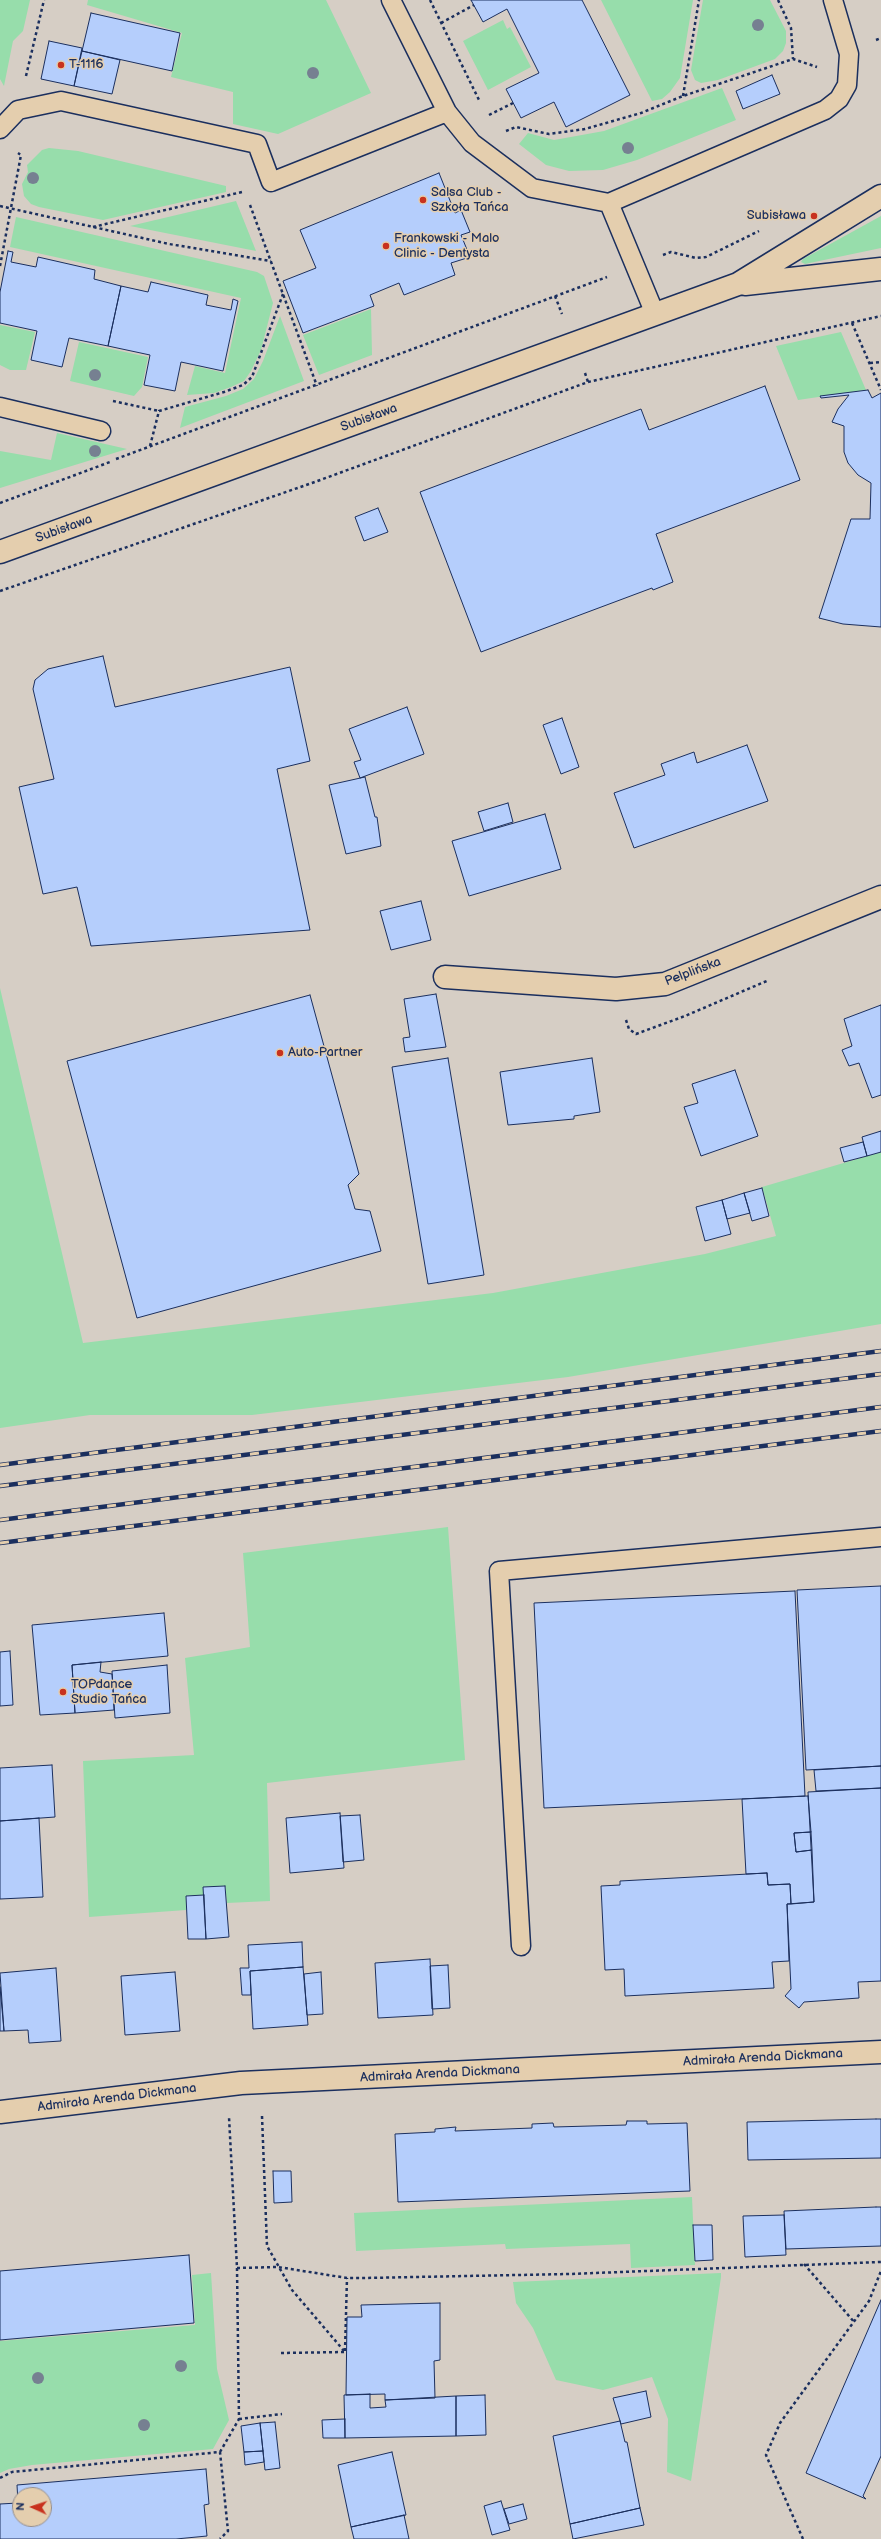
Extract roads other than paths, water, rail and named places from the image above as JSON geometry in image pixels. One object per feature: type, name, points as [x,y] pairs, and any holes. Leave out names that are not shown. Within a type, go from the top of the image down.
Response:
[{"type":"street","name":"Subisława","points":[[0,552],[738,284],[881,196]]},
{"type":"street","name":"Subisława","points":[[738,284],[881,268]]},
{"type":"street","name":"Pelplińska","points":[[445,977],[616,989],[665,984],[881,897]]},
{"type":"street","name":"Admirała Arenda Dickmana","points":[[0,2112],[241,2083],[881,2052]]},
{"type":"lane","points":[[391,0],[447,112],[472,143],[532,188],[609,203],[825,110],[839,99],[847,85],[849,54],[833,0]]},
{"type":"lane","points":[[0,129],[18,110],[61,101],[257,144],[271,182],[447,112]]},
{"type":"lane","points":[[609,203],[636,265],[655,314]]},
{"type":"lane","points":[[0,407],[101,431]]},
{"type":"lane","points":[[521,1946],[499,1571],[881,1537]]},
{"type":"railway","points":[[0,1465],[881,1351]]},
{"type":"railway","points":[[0,1486],[881,1374]]},
{"type":"railway","points":[[0,1520],[881,1407]]},
{"type":"railway","points":[[0,1543],[881,1431]]},
{"type":"place","name":"T-1116","points":[[61,65]]},
{"type":"place","name":"Salsa Club - Szkoła Tańca","points":[[423,200]]},
{"type":"place","name":"Subisława","points":[[814,216]]},
{"type":"place","name":"Frankowski - Malo Clinic - Dentysta","points":[[386,246]]},
{"type":"place","name":"Auto-Partner","points":[[280,1053]]},
{"type":"place","name":"TOPdance Studio Tańca","points":[[63,1692]]}]
